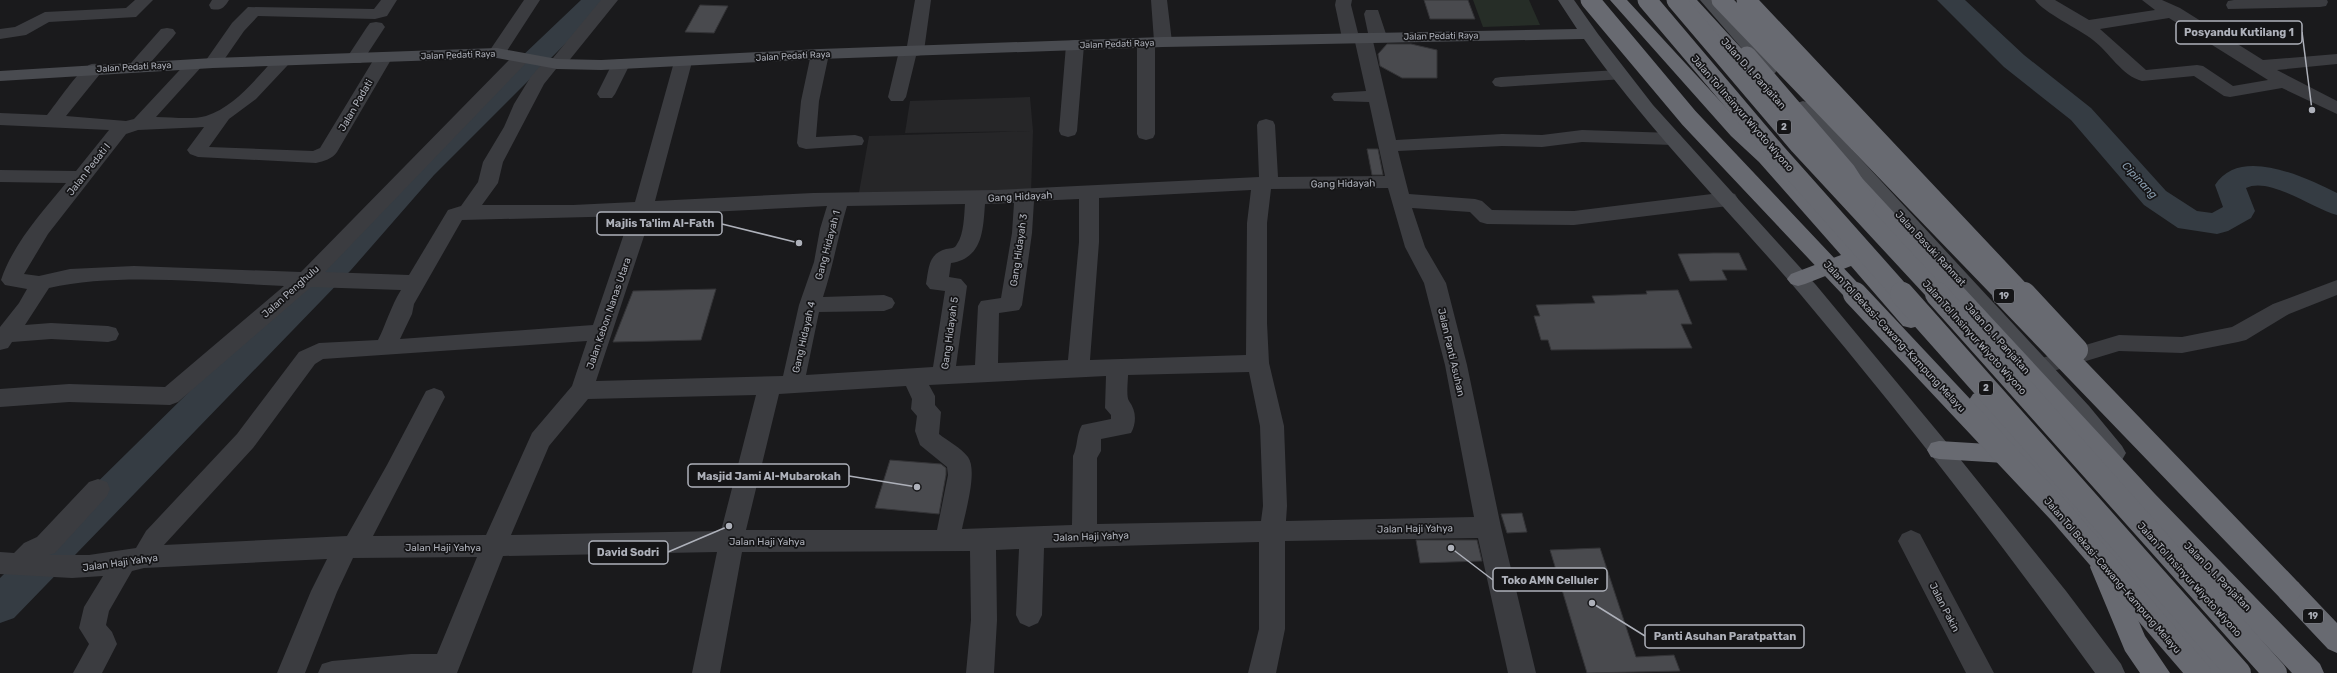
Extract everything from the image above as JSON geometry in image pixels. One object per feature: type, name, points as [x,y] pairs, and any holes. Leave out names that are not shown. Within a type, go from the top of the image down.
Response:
[{"type":"highway","name":"Jalan Tol Bekasi–Cawang–Kampung Melayu","points":[[1590,0],[1689,118],[1779,211],[2059,512],[2198,673]]},
{"type":"highway","points":[[1618,0],[1738,132],[1766,158],[1931,342],[2084,520],[2219,673]]},
{"type":"highway","points":[[1640,0],[1746,126],[1766,158]]},
{"type":"highway","name":"Jalan Tol Insinyur Wiyoto Wiyono","points":[[1646,0],[1776,151],[2239,673]]},
{"type":"highway","name":"Jalan Tol Insinyur Wiyoto Wiyono","points":[[1676,0],[1799,146],[1897,250],[2275,673]]},
{"type":"highway","name":"Jalan D. I. Panjaitan","points":[[1688,0],[2146,501],[2310,673]]},
{"type":"highway","points":[[1700,0],[1846,171],[1897,250]]},
{"type":"highway","name":"19","points":[[1722,0],[2048,342],[2337,641]]},
{"type":"highway","points":[[1746,0],[2064,336],[2289,590]]},
{"type":"highway","points":[[1698,68],[1719,62],[1746,63]]},
{"type":"highway","points":[[1798,278],[1854,257]]},
{"type":"highway","points":[[1931,342],[1926,332],[1926,323],[1931,316],[1937,314],[1963,314],[1983,323],[1991,330]]},
{"type":"highway","points":[[1939,450],[2029,456]]},
{"type":"highway","points":[[2084,520],[2136,643],[2156,673]]},
{"type":"street","points":[[0,34],[20,31],[45,17],[130,13],[145,0]]},
{"type":"street","points":[[213,63],[238,27],[258,6],[375,14],[381,12],[389,0]]},
{"type":"street","points":[[497,53],[532,0]]},
{"type":"street","points":[[385,348],[401,314],[403,304],[455,215],[468,212],[488,182],[493,162],[536,82],[610,0]]},
{"type":"street","points":[[897,97],[911,51],[923,0]]},
{"type":"street","points":[[1146,134],[1145,119],[1148,66],[1154,42],[1159,0]]},
{"type":"street","points":[[1344,0],[1343,5],[1364,37]]},
{"type":"street","points":[[1566,0],[1587,34],[1618,74],[1673,139],[1798,278],[1939,450],[2052,592],[2111,673]]},
{"type":"street","name":"Jalan Basuki Rahmat","points":[[1708,0],[2081,412],[2142,489],[2146,501]]},
{"type":"street","points":[[2043,0],[2086,26],[2109,44],[2114,52],[2142,76],[2197,70],[2230,92],[2284,82]]},
{"type":"street","points":[[2150,0],[2174,12],[2284,82],[2337,108]]},
{"type":"street","points":[[2234,4],[2320,2]]},
{"type":"street","points":[[2086,26],[2174,12]]},
{"type":"street","points":[[1364,37],[1372,14]]},
{"type":"street","points":[[354,59],[376,27]]},
{"type":"street","points":[[137,67],[167,33]]},
{"type":"street","name":"Jalan Pedati Raya","points":[[0,76],[213,63],[281,62],[497,53],[552,63],[621,64],[820,54],[1154,42],[1587,34]]},
{"type":"street","name":"Jalan Panti Asuhan","points":[[1364,37],[1375,96],[1399,191],[1415,247],[1435,283],[1456,365],[1488,527],[1522,673]]},
{"type":"street","points":[[1068,131],[1075,46]]},
{"type":"street","points":[[820,54],[808,115],[806,143],[855,141]]},
{"type":"street","name":"Jalan Padati","points":[[222,116],[197,150],[205,153],[316,157],[327,152],[383,58]]},
{"type":"street","name":"Jalan Penghulu","points":[[0,398],[69,393],[170,396],[317,279],[522,58]]},
{"type":"street","points":[[2257,66],[2337,59]]},
{"type":"street","points":[[1,120],[132,125],[196,123],[222,116],[234,109],[281,62]]},
{"type":"street","name":"Jalan Kebon Nanas Utara","points":[[444,670],[494,546],[540,440],[582,390],[643,208],[683,62]]},
{"type":"street","name":"Jalan Pedati I","points":[[39,283],[6,280],[38,232],[82,177],[132,125],[195,64]]},
{"type":"street","points":[[606,94],[621,64]]},
{"type":"street","points":[[52,121],[85,79],[95,69]]},
{"type":"street","points":[[1501,82],[1618,74]]},
{"type":"street","points":[[1340,97],[1375,96]]},
{"type":"street","points":[[1262,673],[1272,629],[1272,532],[1275,506],[1272,426],[1258,363],[1256,323],[1257,224],[1265,183],[1266,125]]},
{"type":"street","points":[[1388,146],[1502,140],[1542,141],[1582,136],[1673,139]]},
{"type":"street","points":[[0,176],[82,177]]},
{"type":"street","name":"Gang Hidayah","points":[[468,212],[573,212],[839,200],[975,198],[1265,183],[1399,191],[1475,206],[1487,217],[1574,218],[1728,199]]},
{"type":"street","points":[[1078,370],[1080,326],[1087,272],[1089,192]]},
{"type":"street","name":"Gang Hidayah 3","points":[[986,373],[990,306],[1011,304],[1022,233],[1024,196]]},
{"type":"street","name":"Gang Hidayah 5","points":[[943,375],[956,286],[937,283],[942,258],[959,254],[965,249],[971,232],[975,198]]},
{"type":"street","name":"Gang Hidayah 1","points":[[812,297],[824,262],[830,230],[839,200]]},
{"type":"street","points":[[3,339],[34,298],[39,283],[70,276],[134,273],[415,282]]},
{"type":"street","points":[[2040,367],[2119,343],[2182,345],[2238,334],[2281,309],[2337,287]]},
{"type":"street","points":[[812,297],[884,303]]},
{"type":"street","name":"Gang Hidayah 4","points":[[706,673],[730,541],[752,448],[782,384],[812,297]]},
{"type":"street","points":[[3,339],[51,331],[108,334]]},
{"type":"street","points":[[87,673],[104,644],[103,640],[92,628],[98,605],[119,575],[245,441],[307,358],[319,351],[385,348],[602,332]]},
{"type":"street","points":[[582,390],[782,384],[1117,367],[1258,363]]},
{"type":"street","points":[[1084,535],[1085,456],[1089,451],[1090,431],[1123,426],[1123,408],[1117,408],[1117,367]]},
{"type":"street","points":[[916,377],[918,390],[924,396],[923,409],[929,412],[927,431],[928,438],[959,463],[960,475],[948,540]]},
{"type":"street","points":[[291,673],[324,591],[396,472],[434,397]]},
{"type":"street","points":[[15,564],[33,551],[46,545],[98,489]]},
{"type":"street","name":"Jalan Haji Yahya","points":[[15,564],[50,568],[91,568],[133,560],[350,547],[494,546],[730,541],[982,540],[1032,539],[1084,535],[1488,527]]},
{"type":"street","points":[[1029,615],[1032,539]]},
{"type":"street","points":[[980,673],[984,620],[982,540]]},
{"type":"street","name":"Jalan Pakin","points":[[1911,541],[1980,673]]},
{"type":"street","points":[[332,673],[411,666],[444,670]]},
{"type":"shaded area","points":[[1473,0],[1529,0],[1540,25],[1483,27]]},
{"type":"shaded area","points":[[1030,97],[1033,131],[905,133],[910,101]]},
{"type":"shaded area","points":[[1033,131],[1031,193],[858,198],[869,136]]},
{"type":"building","points":[[1424,0],[1468,0],[1475,19],[1430,19]]},
{"type":"building","points":[[700,5],[728,6],[714,33],[685,32]]},
{"type":"building","points":[[1387,44],[1411,44],[1437,50],[1437,78],[1402,78],[1380,66],[1378,54]]},
{"type":"building","points":[[1367,149],[1378,149],[1383,175],[1372,175]]},
{"type":"building","points":[[1739,253],[1747,270],[1722,270],[1727,280],[1690,281],[1678,254]]},
{"type":"building","points":[[716,289],[701,340],[613,342],[633,291]]},
{"type":"building","points":[[1678,290],[1692,324],[1681,324],[1692,348],[1551,350],[1548,340],[1541,340],[1534,316],[1540,316],[1536,305],[1595,303],[1592,296],[1647,294],[1646,291]]},
{"type":"building","points":[[890,460],[941,464],[946,468],[939,514],[875,508]]},
{"type":"building","points":[[1522,513],[1527,532],[1507,533],[1501,514]]},
{"type":"building","points":[[1416,540],[1477,540],[1482,561],[1420,563]]},
{"type":"building","points":[[1600,548],[1636,657],[1674,655],[1680,671],[1587,673],[1550,550]]},
{"type":"waterway","points":[[0,605],[340,262],[423,168],[596,0]]},
{"type":"waterway","name":"Cipinang","points":[[1950,0],[2014,61],[2081,114],[2155,198],[2189,221],[2217,224],[2240,211],[2230,185],[2247,177],[2257,176],[2280,180],[2337,205]]},
{"type":"place","name":"Posyandu Kutilang 1","points":[[2312,110]]},
{"type":"place","name":"Majlis Ta'lim Al-Fath","points":[[799,243]]},
{"type":"place","name":"Masjid Jami Al-Mubarokah","points":[[917,487]]},
{"type":"place","name":"David Sodri","points":[[729,526]]},
{"type":"place","name":"Toko AMN Celluler","points":[[1451,548]]},
{"type":"place","name":"Panti Asuhan Paratpattan","points":[[1592,603]]}]
